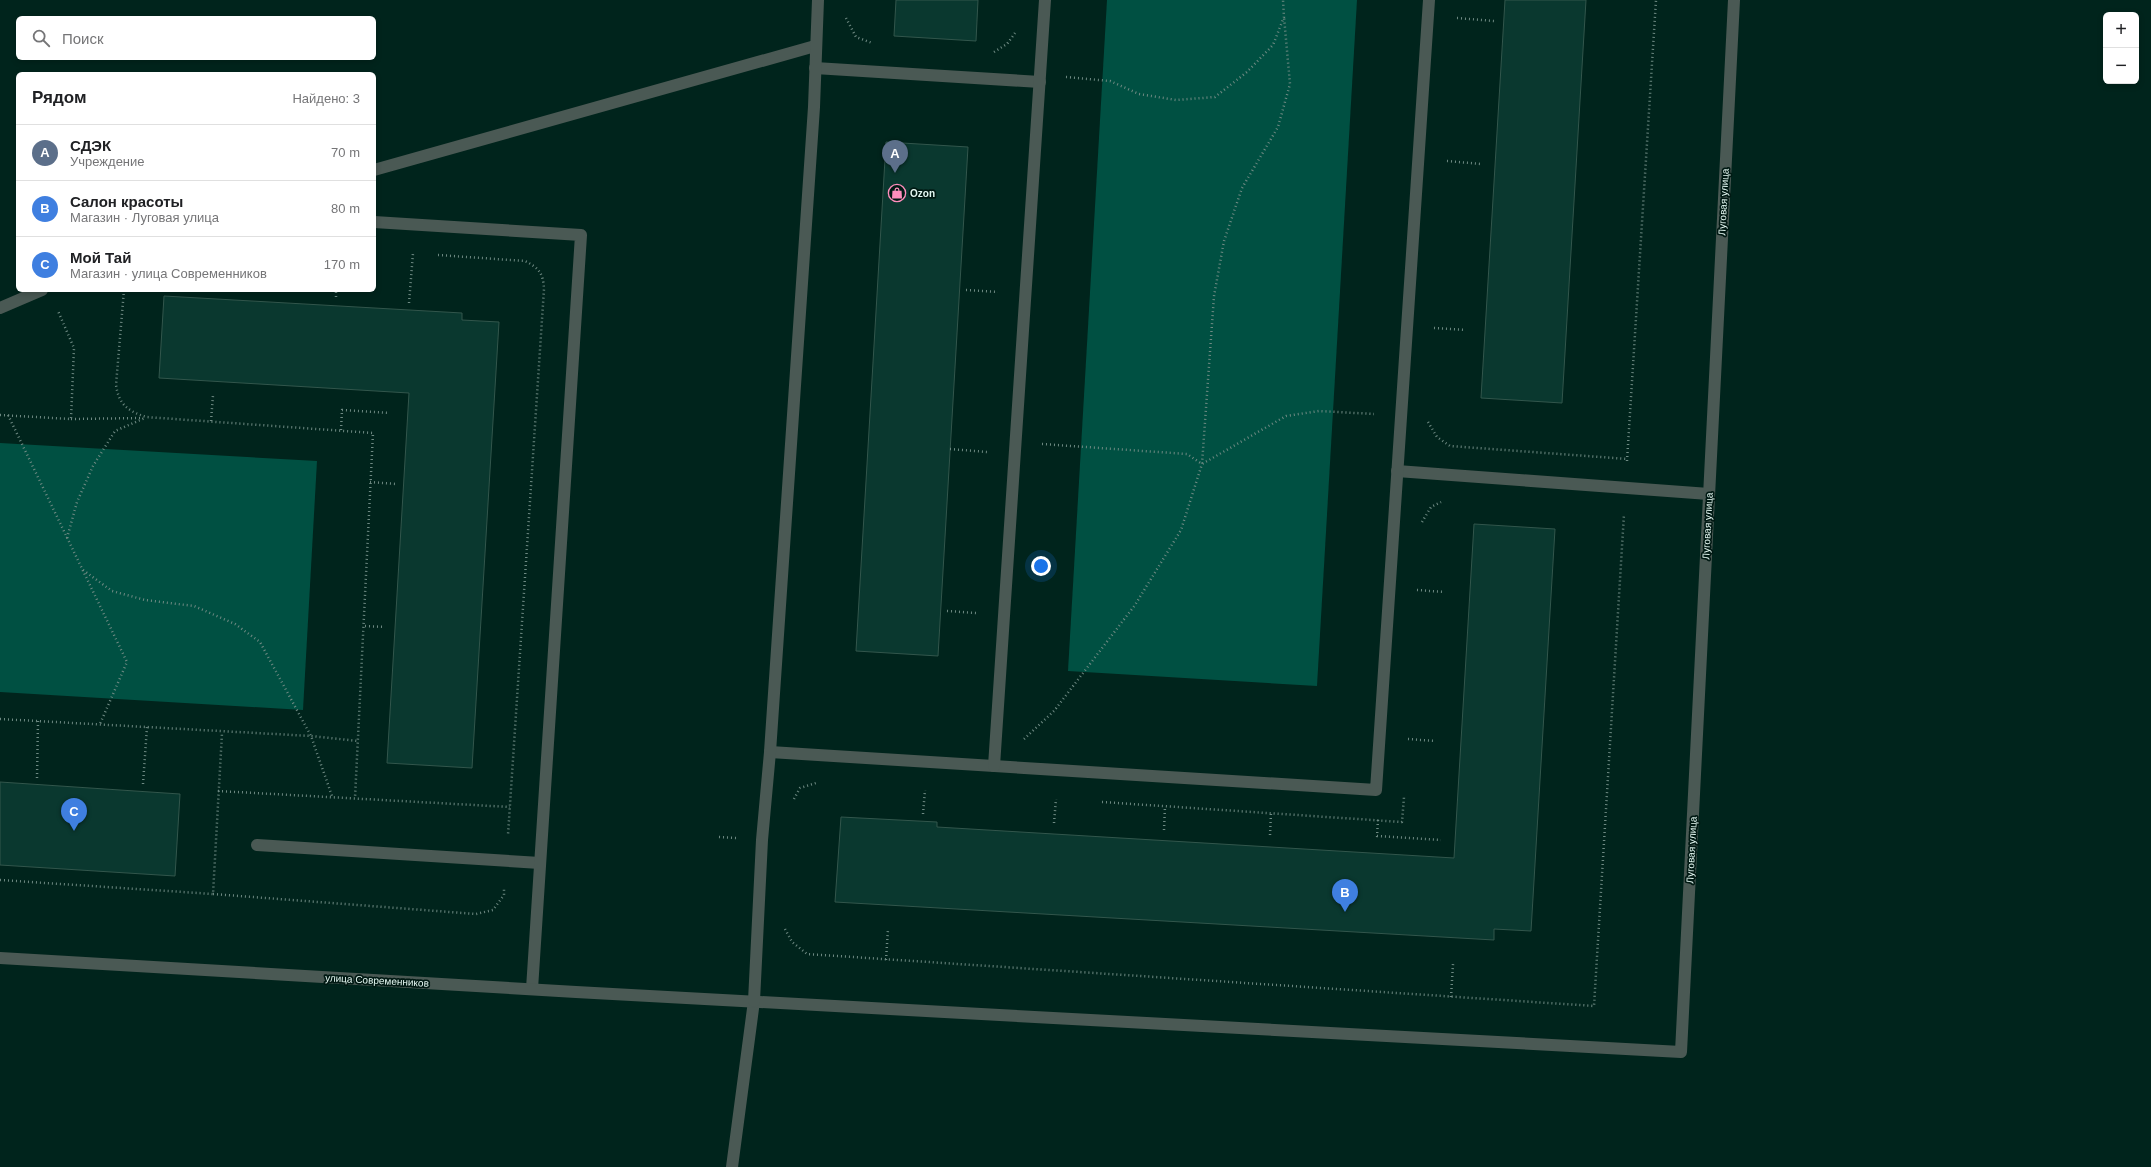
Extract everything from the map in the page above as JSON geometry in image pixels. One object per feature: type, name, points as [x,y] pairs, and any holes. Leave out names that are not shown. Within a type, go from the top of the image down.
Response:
[{"type":"street","points":[[732,1167],[754,1001],[762,840],[770,752],[813,115],[818,0]]},
{"type":"street","points":[[994,766],[1045,0]]},
{"type":"street","points":[[770,752],[1376,790],[1429,0]]},
{"type":"street","name":"Луговая улица","points":[[1681,1052],[1734,0]]},
{"type":"street","points":[[376,169],[815,46]]},
{"type":"street","points":[[815,68],[1040,79]]},
{"type":"street","points":[[376,222],[581,235],[532,989]]},
{"type":"street","points":[[0,308],[37,292]]},
{"type":"street","points":[[1397,471],[1709,494]]},
{"type":"street","points":[[257,845],[540,863]]},
{"type":"street","name":"улица Современников","points":[[0,958],[532,989],[1681,1052]]},
{"type":"path","points":[[994,766],[1054,711],[1135,605],[1181,530],[1202,464],[1214,296],[1224,241],[1242,188],[1278,127],[1290,84],[1283,0]]},
{"type":"path","points":[[1456,26],[1457,12]]},
{"type":"path","points":[[1040,79],[1110,81],[1139,94],[1176,100],[1215,97],[1247,72],[1273,45],[1284,16]]},
{"type":"path","points":[[845,17],[856,37],[877,45]]},
{"type":"path","points":[[1457,18],[1494,21]]},
{"type":"path","points":[[993,53],[1007,44],[1016,32]]},
{"type":"path","points":[[1446,169],[1447,153]]},
{"type":"path","points":[[1446,161],[1481,164]]},
{"type":"path","points":[[405,253],[420,254]]},
{"type":"path","points":[[409,303],[413,253]]},
{"type":"path","points":[[0,880],[213,894],[476,914],[493,910],[504,895],[544,289],[543,276],[537,267],[525,261],[435,255]]},
{"type":"path","points":[[997,300],[998,284]]},
{"type":"path","points":[[966,290],[998,292]]},
{"type":"path","points":[[124,292],[116,385],[118,397],[122,404],[130,412],[146,417]]},
{"type":"path","points":[[336,292],[336,297]]},
{"type":"path","points":[[55,304],[74,348],[71,419]]},
{"type":"path","points":[[1434,336],[1435,320]]},
{"type":"path","points":[[1434,328],[1464,330]]},
{"type":"path","points":[[211,421],[213,395]]},
{"type":"path","points":[[341,430],[342,410],[389,413]]},
{"type":"path","points":[[1202,464],[1286,416],[1319,411],[1401,416],[1428,422]]},
{"type":"path","points":[[1428,414],[1428,422],[1437,437],[1450,446],[1628,459]]},
{"type":"path","points":[[0,415],[71,419],[146,417],[373,433],[365,626],[355,798]]},
{"type":"path","points":[[8,416],[127,662],[100,724]]},
{"type":"path","points":[[67,538],[76,502],[87,478],[115,431],[146,417]]},
{"type":"path","points":[[986,460],[988,442],[1016,442],[1188,454],[1202,464]]},
{"type":"path","points":[[950,449],[987,452]]},
{"type":"path","points":[[370,482],[396,484]]},
{"type":"path","points":[[1422,529],[1422,521],[1431,507],[1447,499]]},
{"type":"path","points":[[1617,511],[1625,511]]},
{"type":"path","points":[[83,570],[112,592],[145,600],[194,606],[235,624],[260,642],[311,736],[332,796]]},
{"type":"path","points":[[1417,598],[1418,583]]},
{"type":"path","points":[[1417,590],[1444,592]]},
{"type":"path","points":[[976,620],[977,605]]},
{"type":"path","points":[[947,611],[976,613]]},
{"type":"path","points":[[365,626],[384,627]]},
{"type":"path","points":[[0,719],[100,724],[222,733],[311,736],[358,741]]},
{"type":"path","points":[[36,778],[38,721]]},
{"type":"path","points":[[143,784],[147,727]]},
{"type":"path","points":[[1407,747],[1408,731]]},
{"type":"path","points":[[213,894],[222,733]]},
{"type":"path","points":[[1408,739],[1435,741]]},
{"type":"path","points":[[792,803],[800,788],[815,783],[823,784]]},
{"type":"path","points":[[917,790],[932,790]]},
{"type":"path","points":[[923,814],[925,790]]},
{"type":"path","points":[[218,791],[332,796],[510,807]]},
{"type":"path","points":[[1095,801],[1402,822],[1404,792]]},
{"type":"path","points":[[1048,798],[1064,799]]},
{"type":"path","points":[[1054,823],[1056,799]]},
{"type":"path","points":[[1164,830],[1165,806]]},
{"type":"path","points":[[1270,835],[1271,813]]},
{"type":"path","points":[[1378,820],[1377,836],[1441,840]]},
{"type":"path","points":[[783,926],[792,942],[807,954],[1594,1006]]},
{"type":"path","points":[[886,960],[888,929]]},
{"type":"path","points":[[1451,997],[1453,964]]},
{"type":"green space","points":[[1107,0],[1357,0],[1317,686],[1068,671]]},
{"type":"green space","points":[[0,443],[317,461],[303,710],[0,692]]},
{"type":"building","points":[[896,0],[978,0],[976,41],[894,36]]},
{"type":"building","points":[[1505,0],[1586,0],[1562,403],[1481,398]]},
{"type":"building","points":[[886,142],[968,147],[938,656],[856,651]]},
{"type":"building","points":[[164,296],[462,313],[462,320],[499,322],[472,768],[387,763],[409,393],[159,378]]},
{"type":"building","points":[[1474,524],[1555,529],[1531,931],[1494,929],[1494,940],[835,902],[841,817],[937,822],[937,827],[1454,858]]},
{"type":"building","points":[[0,782],[180,794],[175,876],[0,865]]},
{"type":"place","name":"СДЭК","points":[[895,173]]},
{"type":"place","name":"Ozon","points":[[897,193]]},
{"type":"place","name":"Мой Тай","points":[[74,831]]},
{"type":"place","name":"Салон красоты","points":[[1345,912]]}]
